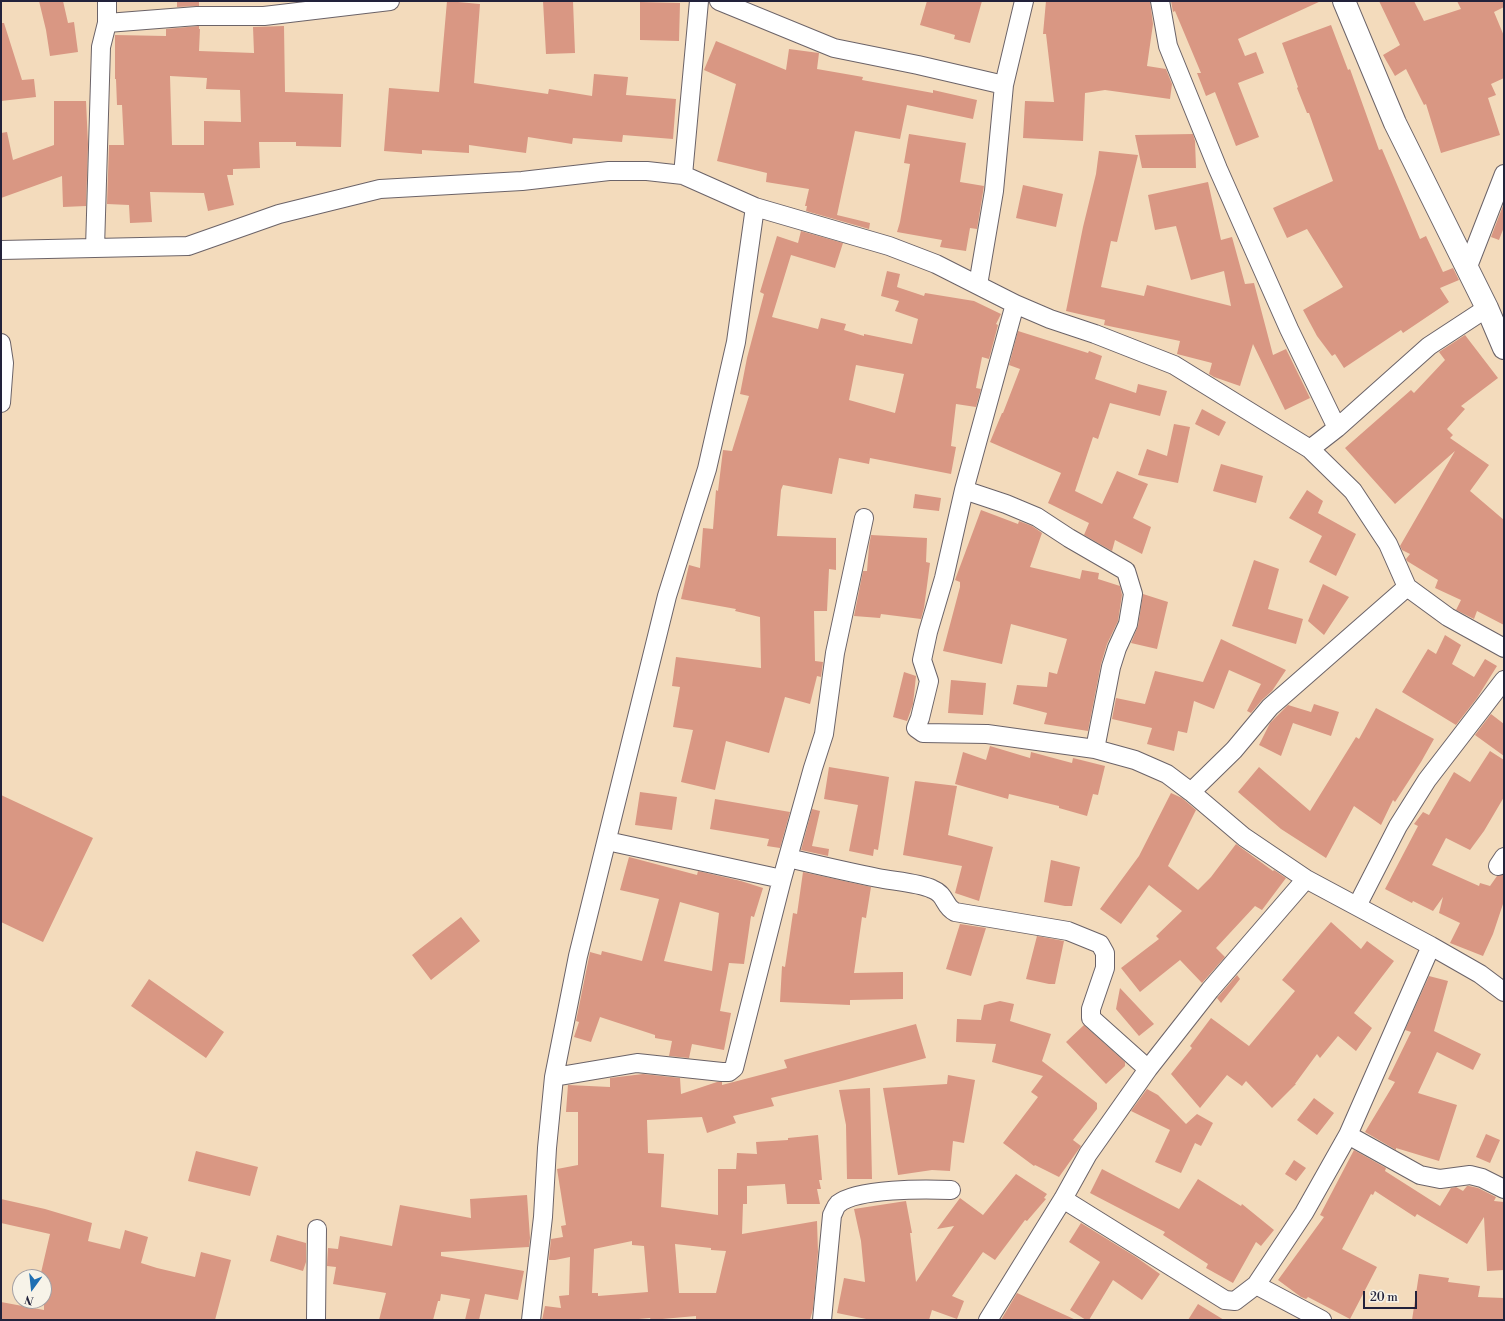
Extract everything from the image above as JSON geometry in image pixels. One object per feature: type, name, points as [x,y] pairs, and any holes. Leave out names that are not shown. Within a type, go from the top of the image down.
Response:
[{"type":"street","points":[[95,248],[101,47],[107,23],[106,1]]},
{"type":"street","points":[[107,23],[198,16],[264,16],[390,1]]},
{"type":"street","points":[[683,175],[699,1]]},
{"type":"street","points":[[719,1],[834,48],[918,65],[1004,86]]},
{"type":"street","points":[[978,285],[994,191],[1004,86],[1024,1]]},
{"type":"street","points":[[1160,1],[1168,46],[1218,170],[1289,329],[1337,428]]},
{"type":"street","points":[[1344,1],[1395,123],[1486,308],[1504,348]]},
{"type":"street","points":[[1,250],[188,246],[280,214],[380,189],[522,182],[609,171],[647,171],[683,175],[755,207],[889,246],[936,264],[1015,304],[1050,319],[1095,334],[1174,365],[1310,449],[1353,491],[1388,544],[1407,587],[1448,617],[1504,648]]},
{"type":"street","points":[[1467,269],[1504,174]]},
{"type":"street","points":[[531,1320],[543,1216],[547,1148],[554,1077],[578,956],[667,596],[707,469],[736,342],[755,207]]},
{"type":"street","points":[[1015,304],[964,490],[944,578],[928,632],[922,660],[929,681],[916,728],[924,733],[987,734],[1095,749],[1135,760],[1167,774],[1191,792],[1244,837],[1306,879],[1431,946],[1480,974],[1504,992]]},
{"type":"street","points":[[1310,449],[1337,428],[1429,346],[1486,308]]},
{"type":"street","points":[[1,343],[4,363],[1,403]]},
{"type":"street","points":[[964,490],[1006,504],[1037,517],[1069,538],[1126,571],[1133,594],[1128,624],[1117,648],[1111,667],[1095,749]]},
{"type":"street","points":[[554,1077],[637,1063],[722,1072],[729,1072],[734,1068],[782,879],[812,768],[824,734],[835,652],[864,518]]},
{"type":"street","points":[[1191,792],[1234,750],[1270,707],[1407,587]]},
{"type":"street","points":[[1357,906],[1398,826],[1427,780],[1504,680]]},
{"type":"street","points":[[607,841],[782,879]]},
{"type":"street","points":[[788,858],[931,888],[941,894],[948,907],[955,912],[1068,931],[1100,944],[1105,953],[1105,968],[1091,1009],[1091,1018],[1148,1069]]},
{"type":"street","points":[[988,1320],[1063,1199],[1088,1154],[1148,1069],[1210,990],[1306,879]]},
{"type":"street","points":[[1063,1199],[1225,1300],[1235,1301],[1256,1285],[1304,1213],[1348,1135],[1431,946]]},
{"type":"street","points":[[1348,1135],[1420,1176],[1440,1179],[1470,1175],[1482,1178],[1504,1188]]},
{"type":"street","points":[[822,1320],[832,1215],[837,1205],[845,1200],[868,1194],[911,1189],[951,1190]]},
{"type":"street","points":[[316,1320],[317,1229]]},
{"type":"street","points":[[1256,1285],[1322,1320]]},
{"type":"building","points":[[39,1],[63,1],[68,23],[74,22],[78,52],[50,56]]},
{"type":"building","points":[[177,1],[199,1],[199,6],[177,7]]},
{"type":"building","points":[[447,1],[480,4],[474,83],[548,94],[549,89],[592,96],[594,74],[628,77],[626,95],[676,99],[673,139],[623,135],[622,142],[573,138],[572,144],[528,137],[526,153],[469,145],[469,153],[422,150],[422,154],[384,151],[389,88],[439,92]]},
{"type":"building","points":[[543,1],[573,1],[575,53],[546,54]]},
{"type":"building","points":[[927,1],[982,1],[970,43],[954,39],[955,35],[920,25]]},
{"type":"building","points":[[1046,1],[1150,1],[1153,24],[1147,66],[1166,69],[1172,84],[1170,99],[1105,90],[1085,93],[1083,141],[1023,138],[1025,101],[1054,102],[1046,34],[1043,34]]},
{"type":"building","points":[[1171,1],[1321,1],[1238,39],[1245,56],[1256,52],[1264,73],[1238,83],[1259,137],[1236,146],[1215,92],[1206,96],[1197,73],[1201,73],[1175,11],[1173,12]]},
{"type":"building","points":[[1379,1],[1414,1],[1424,21],[1461,9],[1457,1],[1504,1],[1504,7],[1494,12],[1504,36],[1504,78],[1491,84],[1496,95],[1488,98],[1500,135],[1441,153],[1426,104],[1424,105],[1406,69],[1395,76],[1383,55],[1400,45]]},
{"type":"building","points":[[640,2],[680,3],[679,41],[640,40]]},
{"type":"building","points":[[1,23],[4,23],[22,80],[34,79],[36,97],[1,101]]},
{"type":"building","points":[[1331,25],[1348,70],[1350,69],[1379,150],[1382,149],[1420,239],[1426,236],[1443,272],[1453,268],[1459,280],[1440,288],[1449,302],[1403,333],[1401,330],[1344,368],[1335,354],[1332,356],[1317,336],[1303,310],[1343,287],[1307,229],[1287,238],[1273,208],[1333,181],[1309,113],[1307,113],[1297,88],[1298,87],[1282,43]]},
{"type":"building","points":[[199,26],[199,51],[254,53],[253,27],[284,26],[285,92],[343,94],[341,147],[296,146],[296,142],[259,142],[260,168],[233,169],[233,175],[227,175],[234,205],[208,211],[204,193],[150,192],[152,222],[130,223],[129,205],[107,204],[109,145],[124,145],[122,105],[117,105],[115,79],[115,35],[166,36],[166,29]],"holes":[[[170,76],[207,78],[206,89],[240,90],[241,122],[204,121],[204,145],[172,145]]]},
{"type":"building","points":[[716,41],[786,70],[789,49],[819,53],[817,69],[863,77],[862,80],[933,93],[933,90],[977,100],[973,119],[907,105],[900,139],[855,131],[837,215],[870,223],[869,229],[806,211],[807,206],[805,206],[809,189],[766,182],[767,173],[717,161],[736,84],[704,70]]},
{"type":"building","points":[[54,101],[86,101],[88,144],[86,206],[63,207],[62,176],[1,198],[1,133],[7,132],[13,160],[54,145]]},
{"type":"building","points":[[909,134],[966,143],[960,182],[984,186],[977,229],[970,228],[966,251],[940,247],[942,240],[897,232],[910,164],[904,163]]},
{"type":"building","points":[[1193,134],[1195,141],[1196,168],[1142,168],[1135,135]]},
{"type":"building","points":[[1099,151],[1138,155],[1117,242],[1111,241],[1101,287],[1144,296],[1147,285],[1231,306],[1224,271],[1191,280],[1176,226],[1155,230],[1148,195],[1208,182],[1221,240],[1232,237],[1245,284],[1254,283],[1273,355],[1286,349],[1310,398],[1285,410],[1253,344],[1240,386],[1209,374],[1212,363],[1177,354],[1180,341],[1104,325],[1105,320],[1066,311],[1083,227],[1096,174]]},
{"type":"building","points":[[1023,185],[1063,194],[1056,227],[1016,218]]},
{"type":"building","points":[[1504,203],[1504,227],[1499,240],[1491,237]]},
{"type":"building","points":[[801,231],[843,243],[835,268],[791,255],[772,317],[818,329],[821,318],[846,324],[844,330],[864,336],[864,334],[912,344],[918,319],[895,311],[899,301],[881,296],[887,271],[900,274],[897,287],[924,296],[925,293],[974,301],[1001,314],[996,324],[998,325],[989,359],[982,357],[976,388],[981,389],[976,407],[956,404],[951,446],[956,447],[951,474],[870,458],[869,464],[839,458],[832,494],[783,485],[781,490],[777,536],[836,538],[836,570],[829,569],[827,611],[814,611],[815,661],[823,662],[821,677],[817,676],[810,704],[785,697],[769,753],[726,741],[715,790],[681,782],[693,730],[673,727],[680,687],[672,686],[676,657],[761,668],[760,617],[735,611],[736,609],[681,599],[689,565],[700,568],[703,528],[713,529],[716,490],[718,491],[723,450],[732,451],[749,396],[740,394],[747,358],[764,294],[760,292],[777,236],[798,243]],"holes":[[[856,365],[904,374],[895,413],[849,400]]]},
{"type":"building","points":[[1018,331],[1102,356],[1095,379],[1136,393],[1138,384],[1167,391],[1160,416],[1110,403],[1098,439],[1093,437],[1075,491],[1102,504],[1117,471],[1148,484],[1133,518],[1151,527],[1142,554],[1115,540],[1112,551],[1084,535],[1089,523],[1048,503],[1061,473],[990,442],[1020,369],[1009,365]]},
{"type":"building","points":[[1465,335],[1498,378],[1461,406],[1465,409],[1447,429],[1453,435],[1450,438],[1489,465],[1470,491],[1504,520],[1504,625],[1477,611],[1474,619],[1456,610],[1461,600],[1435,588],[1438,580],[1407,561],[1406,559],[1410,554],[1402,550],[1400,546],[1455,451],[1395,504],[1345,448],[1411,390],[1414,393],[1445,360],[1439,352]]},
{"type":"building","points":[[1202,409],[1226,422],[1219,436],[1195,424]]},
{"type":"building","points":[[1174,424],[1190,427],[1178,483],[1138,475],[1147,449],[1167,456]]},
{"type":"building","points":[[1221,464],[1263,476],[1256,503],[1213,491]]},
{"type":"building","points":[[1307,490],[1323,501],[1318,513],[1356,534],[1336,576],[1309,562],[1322,536],[1289,518]]},
{"type":"building","points":[[915,494],[941,498],[939,511],[913,508]]},
{"type":"building","points":[[981,510],[1018,524],[1019,521],[1032,526],[1042,533],[1030,567],[1080,579],[1082,570],[1099,573],[1098,579],[1120,586],[1122,595],[1118,621],[1107,644],[1101,664],[1088,731],[1044,724],[1047,713],[1013,704],[1017,685],[1047,687],[1049,672],[1057,674],[1067,639],[1011,624],[1002,664],[943,651],[960,587],[960,582],[955,580]]},
{"type":"building","points":[[871,535],[927,538],[926,562],[930,563],[924,608],[921,619],[881,614],[880,618],[854,616],[863,571],[867,571]]},
{"type":"building","points":[[1254,560],[1279,569],[1268,609],[1303,619],[1296,644],[1232,626]]},
{"type":"building","points":[[1323,584],[1349,597],[1324,635],[1308,621]]},
{"type":"building","points":[[1143,594],[1168,602],[1157,649],[1131,643],[1138,626]]},
{"type":"building","points":[[1445,635],[1461,645],[1452,664],[1474,677],[1485,659],[1497,666],[1477,698],[1456,725],[1402,692],[1428,649],[1436,654]]},
{"type":"building","points":[[1221,639],[1286,670],[1272,691],[1251,713],[1247,711],[1261,684],[1229,670],[1214,709],[1194,701],[1187,733],[1178,731],[1174,751],[1147,744],[1152,728],[1112,719],[1116,698],[1145,704],[1155,671],[1203,682]]},
{"type":"building","points":[[904,672],[916,676],[913,704],[907,721],[893,717]]},
{"type":"building","points":[[951,680],[986,683],[983,715],[948,713]]},
{"type":"building","points":[[1314,704],[1339,712],[1331,736],[1293,723],[1281,756],[1259,745],[1270,723],[1288,705],[1311,712]]},
{"type":"building","points":[[1376,708],[1434,739],[1395,802],[1393,800],[1381,825],[1354,806],[1326,858],[1281,829],[1238,792],[1259,767],[1310,811],[1356,737],[1359,739]]},
{"type":"building","points":[[1491,714],[1504,724],[1504,756],[1475,735]]},
{"type":"building","points":[[990,746],[1030,758],[1031,752],[1072,763],[1073,758],[1105,766],[1098,795],[1093,794],[1087,816],[1059,808],[1059,806],[1009,794],[1008,799],[955,784],[963,752],[986,760]]},
{"type":"building","points":[[1490,751],[1504,760],[1504,797],[1484,831],[1470,850],[1446,838],[1432,865],[1479,886],[1480,883],[1490,886],[1497,876],[1504,874],[1504,901],[1493,934],[1483,956],[1450,943],[1460,923],[1439,913],[1443,897],[1433,911],[1413,901],[1412,903],[1385,889],[1418,826],[1414,824],[1423,812],[1429,815],[1454,772],[1470,782]]},
{"type":"building","points":[[829,767],[889,777],[878,850],[874,849],[873,856],[849,851],[858,805],[824,799]]},
{"type":"building","points":[[915,781],[957,786],[948,835],[993,847],[979,901],[955,893],[962,866],[903,855]]},
{"type":"building","points":[[640,792],[677,797],[672,830],[635,825]]},
{"type":"building","points":[[1171,793],[1182,798],[1196,810],[1168,866],[1198,890],[1211,877],[1236,844],[1273,871],[1274,870],[1286,878],[1262,910],[1255,906],[1216,948],[1225,957],[1202,983],[1180,960],[1140,992],[1121,968],[1159,939],[1156,936],[1182,911],[1149,885],[1121,924],[1100,909],[1139,856]]},
{"type":"building","points":[[1,795],[93,838],[43,942],[1,922]]},
{"type":"building","points":[[715,799],[790,812],[780,848],[767,846],[769,839],[710,829]]},
{"type":"building","points":[[812,809],[820,811],[812,846],[829,849],[828,856],[801,850]]},
{"type":"building","points":[[629,857],[697,875],[698,871],[741,881],[763,888],[754,917],[751,916],[744,964],[729,963],[720,1011],[731,1013],[724,1050],[692,1044],[689,1058],[669,1056],[672,1041],[655,1038],[655,1035],[600,1017],[591,1042],[574,1037],[579,1022],[576,1021],[590,952],[601,955],[602,951],[642,961],[659,899],[620,890]],"holes":[[[680,902],[719,913],[712,971],[664,961]]]},
{"type":"building","points":[[1051,860],[1080,867],[1072,906],[1044,902]]},
{"type":"building","points":[[803,872],[871,887],[866,918],[862,917],[854,973],[903,972],[903,999],[850,1000],[850,1005],[780,1002],[782,966],[785,967],[793,913],[797,914]]},
{"type":"building","points":[[461,917],[480,941],[431,980],[412,955]]},
{"type":"building","points":[[1331,922],[1361,949],[1367,941],[1394,961],[1354,1013],[1372,1028],[1356,1051],[1338,1036],[1320,1058],[1317,1054],[1296,1084],[1272,1108],[1246,1081],[1242,1086],[1227,1075],[1200,1108],[1171,1074],[1192,1048],[1190,1046],[1211,1018],[1249,1046],[1295,991],[1282,980]]},
{"type":"building","points":[[960,924],[986,928],[971,976],[946,969]]},
{"type":"building","points":[[1037,936],[1064,941],[1055,984],[1026,979]]},
{"type":"building","points":[[1237,975],[1240,979],[1221,1003],[1217,998]]},
{"type":"building","points":[[1429,976],[1448,981],[1434,1031],[1481,1054],[1473,1070],[1437,1052],[1418,1093],[1457,1105],[1439,1161],[1396,1148],[1396,1150],[1365,1132],[1395,1082],[1388,1079],[1411,1032],[1405,1030]]},
{"type":"building","points":[[149,979],[224,1032],[206,1058],[131,1006]]},
{"type":"building","points":[[1120,988],[1154,1024],[1139,1036],[1116,1009]]},
{"type":"building","points":[[1000,1001],[1014,1004],[1010,1021],[1051,1034],[1042,1061],[1097,1103],[1097,1109],[1073,1140],[1081,1146],[1059,1177],[1035,1165],[1034,1166],[1003,1143],[1038,1097],[1031,1092],[1043,1076],[992,1062],[996,1044],[956,1042],[957,1019],[981,1020],[984,1005]]},
{"type":"building","points":[[916,1024],[926,1058],[838,1082],[771,1098],[774,1106],[733,1116],[736,1123],[707,1133],[702,1117],[647,1120],[648,1153],[664,1154],[661,1207],[718,1215],[718,1169],[736,1169],[737,1153],[757,1154],[756,1142],[788,1140],[788,1138],[818,1135],[822,1180],[819,1180],[821,1189],[817,1189],[820,1204],[787,1204],[785,1184],[747,1186],[747,1204],[743,1204],[742,1234],[817,1221],[818,1252],[813,1309],[810,1320],[696,1320],[696,1316],[651,1320],[650,1318],[627,1320],[542,1320],[545,1306],[561,1308],[559,1296],[569,1295],[570,1257],[549,1260],[551,1239],[563,1237],[561,1226],[566,1225],[557,1169],[578,1165],[578,1112],[566,1112],[568,1085],[610,1087],[610,1078],[643,1074],[680,1078],[681,1094],[717,1082],[722,1082],[722,1085],[787,1068],[784,1060]],"holes":[[[632,1241],[632,1245],[644,1246],[648,1292],[598,1296],[598,1293],[592,1293],[594,1249]],[[675,1244],[726,1251],[716,1293],[679,1293]]]},
{"type":"building","points":[[1084,1025],[1125,1062],[1125,1066],[1106,1084],[1066,1042]]},
{"type":"building","points":[[948,1075],[975,1080],[964,1143],[953,1141],[950,1171],[932,1170],[898,1175],[883,1088],[947,1084]]},
{"type":"building","points":[[870,1088],[872,1179],[847,1179],[846,1125],[839,1090]]},
{"type":"building","points":[[1147,1089],[1158,1095],[1186,1124],[1197,1114],[1213,1123],[1201,1146],[1195,1143],[1181,1173],[1155,1162],[1170,1130],[1131,1111]]},
{"type":"building","points":[[1314,1098],[1334,1113],[1317,1135],[1297,1120]]},
{"type":"building","points":[[1486,1134],[1500,1140],[1490,1163],[1476,1157]]},
{"type":"building","points":[[1354,1150],[1386,1168],[1385,1171],[1440,1206],[1451,1188],[1456,1187],[1463,1191],[1467,1186],[1478,1188],[1496,1197],[1494,1201],[1504,1202],[1504,1270],[1487,1271],[1484,1217],[1467,1244],[1417,1214],[1415,1217],[1375,1191],[1373,1195],[1371,1194],[1342,1249],[1377,1267],[1350,1319],[1308,1297],[1306,1299],[1301,1297],[1278,1280],[1324,1217],[1320,1215]]},
{"type":"building","points":[[196,1151],[258,1167],[250,1196],[188,1181]]},
{"type":"building","points":[[1294,1160],[1306,1168],[1296,1181],[1285,1174]]},
{"type":"building","points":[[1102,1169],[1179,1209],[1198,1179],[1241,1206],[1242,1204],[1274,1230],[1261,1246],[1256,1242],[1233,1283],[1206,1268],[1208,1264],[1163,1235],[1165,1232],[1090,1193]]},
{"type":"building","points":[[1016,1174],[1047,1194],[1044,1198],[1046,1199],[1027,1221],[1025,1220],[995,1260],[983,1252],[952,1296],[964,1301],[957,1319],[932,1310],[929,1320],[871,1320],[837,1313],[844,1278],[865,1282],[861,1241],[854,1209],[906,1201],[912,1233],[910,1233],[916,1282],[954,1226],[937,1229],[960,1198],[983,1215]]},
{"type":"building","points":[[527,1195],[530,1238],[529,1247],[441,1252],[441,1256],[524,1271],[518,1300],[485,1294],[479,1320],[465,1320],[470,1299],[441,1294],[433,1320],[379,1320],[386,1293],[333,1284],[336,1267],[327,1266],[328,1248],[338,1249],[340,1236],[392,1246],[400,1205],[471,1218],[470,1199]]},
{"type":"building","points":[[1,1199],[45,1209],[92,1223],[88,1241],[120,1249],[125,1230],[148,1237],[141,1263],[157,1268],[195,1277],[201,1252],[231,1260],[215,1320],[1,1320],[1,1302],[12,1304],[12,1309],[52,1309],[52,1269],[42,1269],[50,1234],[1,1223]]},
{"type":"building","points":[[1081,1223],[1136,1257],[1160,1274],[1142,1300],[1113,1280],[1089,1320],[1086,1320],[1070,1310],[1100,1262],[1069,1242]]},
{"type":"building","points":[[277,1235],[306,1243],[306,1262],[303,1271],[270,1261]]},
{"type":"building","points":[[1419,1274],[1449,1278],[1448,1282],[1480,1286],[1478,1297],[1504,1298],[1504,1320],[1412,1320]]},
{"type":"building","points":[[1017,1293],[1076,1320],[1001,1320]]},
{"type":"building","points":[[1198,1304],[1224,1320],[1188,1320]]}]
